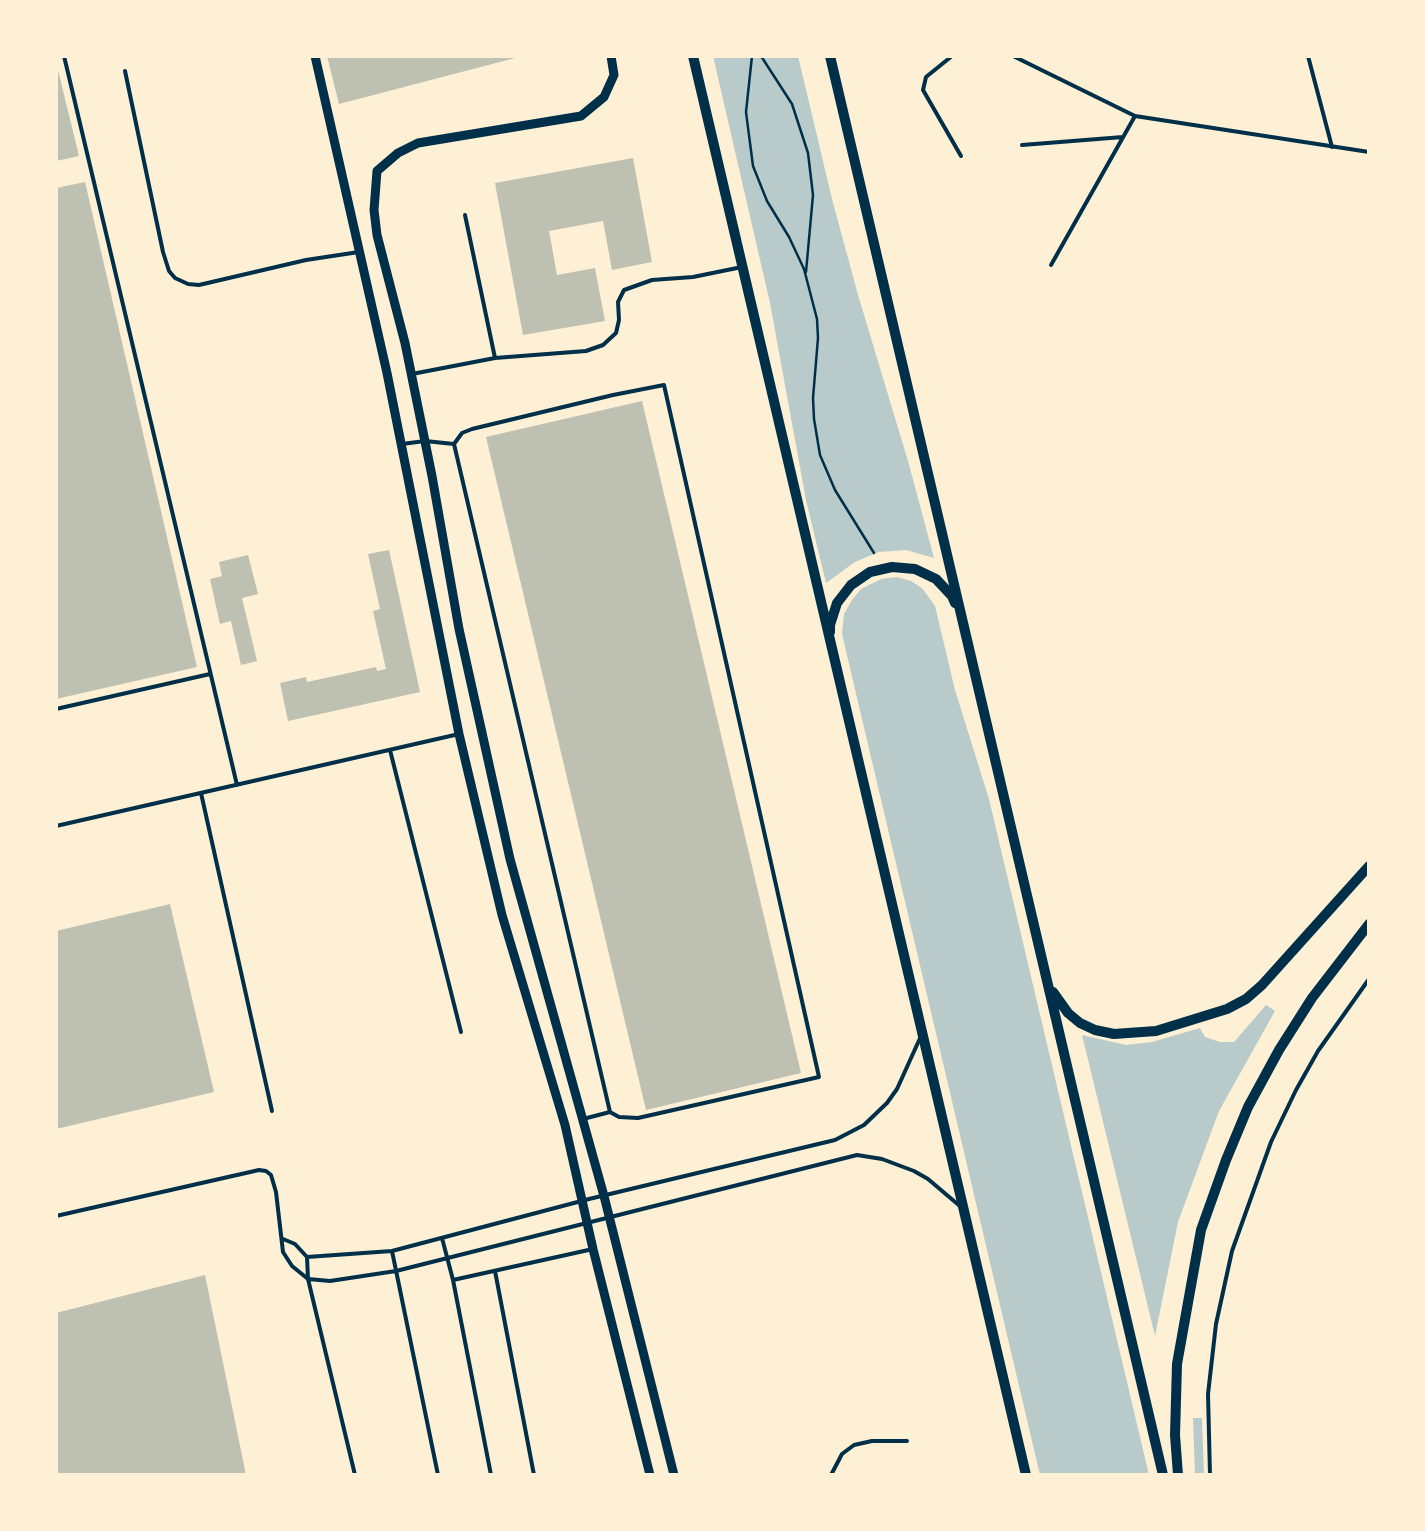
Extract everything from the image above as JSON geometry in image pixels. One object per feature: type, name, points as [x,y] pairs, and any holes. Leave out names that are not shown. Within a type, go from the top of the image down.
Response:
[{"type":"main road","points":[[693,56],[1026,1475]]},
{"type":"main road","points":[[830,56],[1163,1475]]},
{"type":"main road","points":[[831,648],[830,625],[837,603],[851,585],[870,572],[892,567],[915,569],[936,579],[952,596],[961,616]]},
{"type":"main road","points":[[1047,980],[1059,1002],[1080,1023],[1095,1030],[1114,1034],[1156,1031],[1227,1009],[1246,998],[1262,985],[1369,866]]},
{"type":"main road","points":[[1178,1475],[1175,1434],[1177,1364],[1201,1230],[1226,1160],[1245,1116],[1279,1050],[1312,998],[1369,924]]},
{"type":"street","points":[[315,56],[402,444],[459,734],[502,915],[565,1125],[593,1249],[650,1475]]},
{"type":"street","points":[[611,56],[614,75],[604,97],[581,116],[418,143],[398,153],[377,171],[374,210],[377,235],[411,374],[425,441],[459,629],[510,859],[604,1196],[674,1475]]},
{"type":"lane","points":[[64,56],[237,785]]},
{"type":"lane","points":[[952,56],[926,77],[923,90],[960,156]]},
{"type":"lane","points":[[1013,56],[1135,116],[1369,152]]},
{"type":"lane","points":[[1308,56],[1332,146]]},
{"type":"lane","points":[[125,71],[163,252],[169,271],[175,278],[188,284],[199,285],[306,260],[360,251]]},
{"type":"lane","points":[[1051,265],[1135,116]]},
{"type":"lane","points":[[1022,145],[1123,137]]},
{"type":"lane","points":[[464,215],[495,358]]},
{"type":"lane","points":[[411,374],[495,358],[586,351],[603,345],[616,334],[619,320],[618,302],[624,290],[652,280],[693,277],[742,267]]},
{"type":"lane","points":[[664,385],[819,1077],[638,1118],[618,1117],[610,1112],[454,444],[462,433],[472,429],[613,394],[664,385]]},
{"type":"lane","points":[[402,444],[425,441],[454,444]]},
{"type":"lane","points":[[56,709],[210,674]]},
{"type":"lane","points":[[56,826],[459,734]]},
{"type":"lane","points":[[390,750],[461,1032]]},
{"type":"lane","points":[[201,793],[272,1111]]},
{"type":"lane","points":[[1210,1475],[1208,1394],[1216,1324],[1232,1251],[1271,1142],[1296,1090],[1318,1051],[1369,979]]},
{"type":"lane","points":[[307,1257],[392,1251],[583,1201],[835,1140],[851,1133],[876,1115],[897,1089],[922,1033]]},
{"type":"lane","points":[[583,1119],[610,1112]]},
{"type":"lane","points":[[56,1216],[266,1170],[271,1174],[284,1252],[292,1266],[308,1279],[330,1281],[396,1271],[447,1259],[857,1155],[882,1159],[914,1171],[964,1209]]},
{"type":"lane","points":[[442,1238],[453,1280],[492,1475]]},
{"type":"lane","points":[[283,1239],[295,1244],[307,1257],[308,1279],[355,1475]]},
{"type":"lane","points":[[453,1280],[593,1249]]},
{"type":"lane","points":[[392,1251],[438,1475]]},
{"type":"lane","points":[[494,1271],[534,1475]]},
{"type":"lane","points":[[831,1475],[842,1454],[854,1445],[872,1441],[907,1441]]},
{"type":"path","points":[[752,56],[746,112],[753,166],[767,201],[789,237],[806,272],[817,319],[818,338],[813,398],[814,419],[820,455],[834,490],[874,553]]},
{"type":"path","points":[[761,56],[792,104],[808,153],[813,195],[806,272]]},
{"type":"shaded area","points":[[713,56],[798,56],[832,199],[858,295],[908,461],[934,558],[906,550],[879,552],[855,562],[826,583],[806,500],[770,303]]},
{"type":"shaded area","points":[[897,577],[911,581],[922,588],[935,606],[955,690],[989,799],[1149,1475],[1040,1475],[842,634],[844,614],[861,589],[881,579]]},
{"type":"shaded area","points":[[1266,1005],[1275,1011],[1219,1111],[1178,1222],[1155,1336],[1082,1035],[1126,1045],[1152,1042],[1200,1028],[1205,1037],[1220,1042],[1234,1042]]},
{"type":"shaded area","points":[[1193,1418],[1202,1418],[1204,1475],[1195,1475]]},
{"type":"building","points":[[327,56],[519,56],[519,57],[339,104]]},
{"type":"building","points":[[56,62],[79,156],[56,161]]},
{"type":"building","points":[[633,158],[652,262],[612,270],[603,221],[549,231],[557,275],[595,268],[605,321],[523,335],[495,183]]},
{"type":"building","points":[[85,182],[197,667],[56,699],[56,188]]},
{"type":"building","points":[[642,401],[801,1073],[646,1110],[486,437]]},
{"type":"building","points":[[389,550],[420,692],[288,721],[280,683],[306,677],[307,682],[376,667],[377,671],[386,669],[373,611],[380,609],[368,554]]},
{"type":"building","points":[[248,555],[258,594],[242,598],[257,661],[241,665],[231,621],[220,624],[210,579],[222,576],[219,562]]},
{"type":"building","points":[[170,904],[214,1092],[56,1129],[56,931]]},
{"type":"building","points":[[205,1275],[246,1475],[56,1475],[56,1313]]}]
